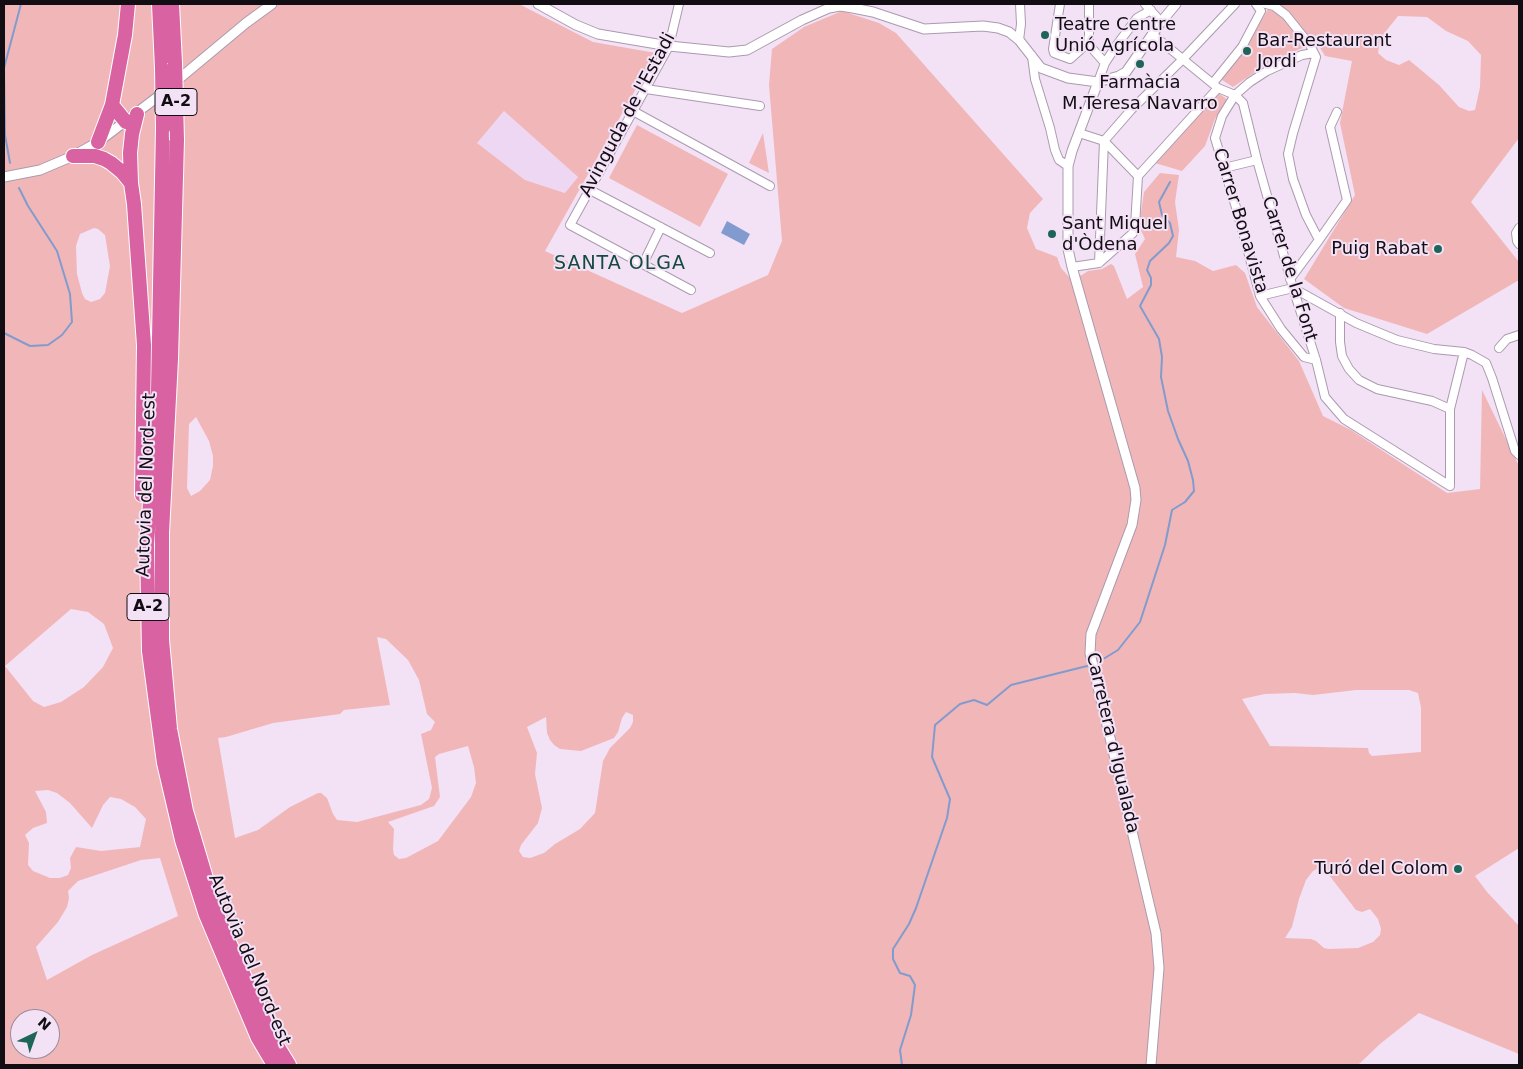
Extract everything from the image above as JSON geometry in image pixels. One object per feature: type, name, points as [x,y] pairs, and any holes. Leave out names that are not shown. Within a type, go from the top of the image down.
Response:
[{"type":"highway","points":[[98,142],[112,105],[128,4]]},
{"type":"highway","name":"Autovia del Nord-est","points":[[159,4],[163,128],[158,391],[147,544],[149,651],[164,763],[182,840],[206,915],[258,1038],[274,1065]]},
{"type":"highway","name":"Autovia del Nord-est","points":[[172,4],[175,32],[177,140],[171,359],[162,532],[162,640],[170,729],[186,811],[218,915],[270,1034],[289,1065]]},
{"type":"highway","points":[[175,32],[178,4]]},
{"type":"highway","points":[[112,105],[131,118],[131,183],[144,345],[142,600],[149,651]]},
{"type":"highway","points":[[73,156],[96,156],[104,159],[131,183]]},
{"type":"street","points":[[4,177],[40,170],[73,156],[98,142],[131,118],[246,23],[272,4]]},
{"type":"street","points":[[538,4],[576,25],[598,34],[669,46],[729,52],[747,50],[829,6],[873,12],[924,29],[983,26],[998,28],[1009,32],[1019,40],[1041,68],[1053,74],[1075,80],[1098,82],[1126,72],[1152,34],[1176,4]]},
{"type":"street","name":"Avinguda de l'Estadi","points":[[643,264],[570,225],[669,46],[679,4]]},
{"type":"street","points":[[1019,40],[1021,24],[1020,4]]},
{"type":"street","points":[[1060,4],[1054,53],[1070,58],[1089,42]]},
{"type":"street","points":[[1089,4],[1089,45],[1104,63]]},
{"type":"street","points":[[1145,4],[1161,22]]},
{"type":"street","points":[[1098,263],[1104,141],[1131,110],[1236,4]]},
{"type":"street","points":[[1072,267],[1098,263],[1133,233],[1136,218],[1138,176],[1216,86],[1242,47],[1261,6],[1281,10],[1310,45],[1316,57],[1288,154],[1293,179],[1306,215],[1319,240]]},
{"type":"street","points":[[1098,82],[1104,63],[1137,18],[1151,10]]},
{"type":"street","points":[[1152,34],[1216,86],[1235,95]]},
{"type":"street","name":"Carrer Bonavista","points":[[1314,53],[1302,55],[1267,71],[1250,82],[1235,95],[1222,116],[1214,138],[1260,296],[1281,329],[1304,356],[1316,360]]},
{"type":"street","points":[[1032,56],[1035,79],[1055,150],[1059,160],[1068,166]]},
{"type":"street","name":"Carretera d'Igualada","points":[[1098,82],[1068,166],[1068,249],[1135,488],[1136,500],[1132,525],[1091,634],[1089,644],[1092,665],[1156,933],[1159,968],[1151,1065]]},
{"type":"street","points":[[646,89],[760,106]]},
{"type":"street","name":"Carrer de la Font","points":[[1235,95],[1243,103],[1292,288],[1316,360],[1325,397],[1344,419],[1450,486],[1450,409]]},
{"type":"street","points":[[633,111],[770,186]]},
{"type":"street","points":[[1290,279],[1347,200],[1330,126],[1337,112]]},
{"type":"street","points":[[1079,133],[1104,141],[1138,176]]},
{"type":"street","points":[[1224,168],[1257,160]]},
{"type":"street","points":[[590,190],[710,254]]},
{"type":"street","points":[[661,227],[643,264],[691,290]]},
{"type":"street","points":[[1519,228],[1516,233],[1519,244]]},
{"type":"street","points":[[1260,296],[1292,288],[1356,323],[1397,340],[1434,349],[1464,352],[1486,363],[1515,451],[1519,455]]},
{"type":"street","points":[[1340,313],[1342,356],[1349,369],[1359,380],[1377,389],[1432,401],[1450,409],[1464,352]]},
{"type":"street","points":[[1499,348],[1507,338],[1519,335]]},
{"type":"shaded area","points":[[4,4],[519,4],[593,42],[656,53],[545,251],[682,313],[768,275],[782,241],[769,85],[772,49],[804,27],[842,11],[879,23],[896,33],[1043,199],[1030,213],[1027,228],[1036,249],[1057,257],[1061,268],[1069,277],[1102,269],[1111,264],[1114,266],[1127,299],[1143,287],[1135,254],[1145,239],[1139,226],[1144,192],[1160,173],[1179,175],[1175,202],[1179,230],[1176,257],[1195,261],[1213,271],[1236,265],[1245,273],[1257,307],[1299,361],[1323,416],[1351,430],[1447,493],[1480,489],[1482,390],[1519,466],[1519,848],[1475,876],[1487,892],[1519,926],[1519,1054],[1419,1013],[1380,1044],[1358,1065],[4,1065]],"holes":[[[504,111],[578,177],[565,193],[525,180],[477,143]],[[94,228],[105,235],[110,266],[105,293],[100,299],[91,302],[85,299],[77,274],[76,246],[80,234]],[[196,417],[209,441],[213,456],[213,466],[210,480],[200,491],[191,496],[187,488],[189,424]],[[71,609],[88,612],[104,624],[113,648],[103,667],[84,687],[61,702],[44,707],[33,701],[5,666]],[[377,637],[386,639],[408,660],[419,680],[427,714],[435,722],[431,730],[421,734],[432,788],[429,799],[421,805],[357,822],[337,820],[327,798],[318,793],[290,807],[258,830],[235,838],[218,738],[273,723],[340,714],[344,710],[390,705]],[[1356,690],[1409,690],[1418,693],[1421,708],[1421,752],[1372,756],[1368,748],[1270,746],[1242,699],[1265,694],[1295,693],[1313,695]],[[626,712],[633,715],[633,722],[630,728],[610,748],[603,761],[595,813],[580,829],[544,853],[530,858],[523,857],[519,851],[521,845],[538,823],[542,808],[535,774],[537,753],[527,727],[546,717],[547,733],[554,745],[560,749],[581,751],[614,738]],[[468,746],[476,783],[471,797],[438,841],[406,858],[399,859],[394,855],[394,829],[388,822],[434,806],[440,797],[435,757],[439,754]],[[48,790],[57,793],[70,803],[92,828],[103,805],[110,797],[121,799],[135,807],[146,819],[140,847],[101,851],[76,847],[70,858],[71,868],[68,875],[60,878],[50,878],[33,871],[28,865],[29,843],[25,835],[33,828],[47,823],[46,812],[35,791]],[[160,858],[178,916],[92,955],[47,980],[36,947],[58,922],[67,907],[68,891],[78,881],[141,860]],[[1322,866],[1356,910],[1362,912],[1370,909],[1378,919],[1381,929],[1380,935],[1373,942],[1358,948],[1329,949],[1324,948],[1311,939],[1285,938],[1292,927],[1306,880],[1313,871]]]},
{"type":"shaded area","points":[[1279,4],[1519,4],[1519,138],[1471,202],[1519,262],[1519,280],[1427,334],[1344,308],[1304,279],[1355,195],[1340,123],[1352,61],[1325,56],[1319,46],[1314,44],[1292,15]],"holes":[[[1398,16],[1427,17],[1446,31],[1468,41],[1481,55],[1480,87],[1475,110],[1469,111],[1459,107],[1439,85],[1409,60],[1399,65],[1386,60],[1378,53],[1383,35]]]},
{"type":"shaded area","points":[[1268,9],[1279,13],[1307,46],[1270,62],[1233,87],[1219,78],[1247,46]]},
{"type":"shaded area","points":[[1218,93],[1228,100],[1215,119],[1205,146],[1182,171],[1155,163]]},
{"type":"shaded area","points":[[504,111],[578,177],[566,193],[525,180],[476,143]]},
{"type":"shaded area","points":[[637,125],[728,174],[700,227],[609,178]]},
{"type":"shaded area","points":[[763,133],[769,173],[749,163]]},
{"type":"water","points":[[727,221],[750,234],[744,245],[721,233]]},
{"type":"waterway","points":[[10,163],[5,135],[4,68],[21,4]]},
{"type":"waterway","points":[[1095,664],[1118,650],[1140,622],[1165,545],[1172,510],[1185,502],[1194,491],[1188,461],[1168,411],[1161,377],[1162,357],[1159,339],[1140,306],[1151,285],[1151,278],[1147,270],[1150,261],[1169,243],[1173,236],[1170,223],[1162,215],[1159,202],[1170,182]]},
{"type":"waterway","points":[[4,333],[30,346],[48,345],[62,335],[72,322],[70,294],[57,251],[28,206],[19,188]]},
{"type":"waterway","points":[[902,1065],[900,1050],[911,1015],[915,985],[910,976],[900,973],[893,959],[893,949],[909,924],[916,908],[947,818],[950,799],[932,757],[935,725],[960,704],[974,700],[987,705],[1011,685],[1091,665]]},
{"type":"place","name":"Teatre Centre Unió Agrícola","points":[[1045,35]]},
{"type":"place","name":"Bar-Restaurant Jordi","points":[[1247,51]]},
{"type":"place","name":"Farmàcia M.Teresa Navarro","points":[[1140,64]]},
{"type":"place","name":"Sant Miquel d'Òdena","points":[[1052,234]]},
{"type":"place","name":"Puig Rabat","points":[[1438,249]]},
{"type":"place","name":"Turó del Colom","points":[[1458,869]]},
{"type":"district","name":"SANTA OLGA","points":[[620,264]]}]
